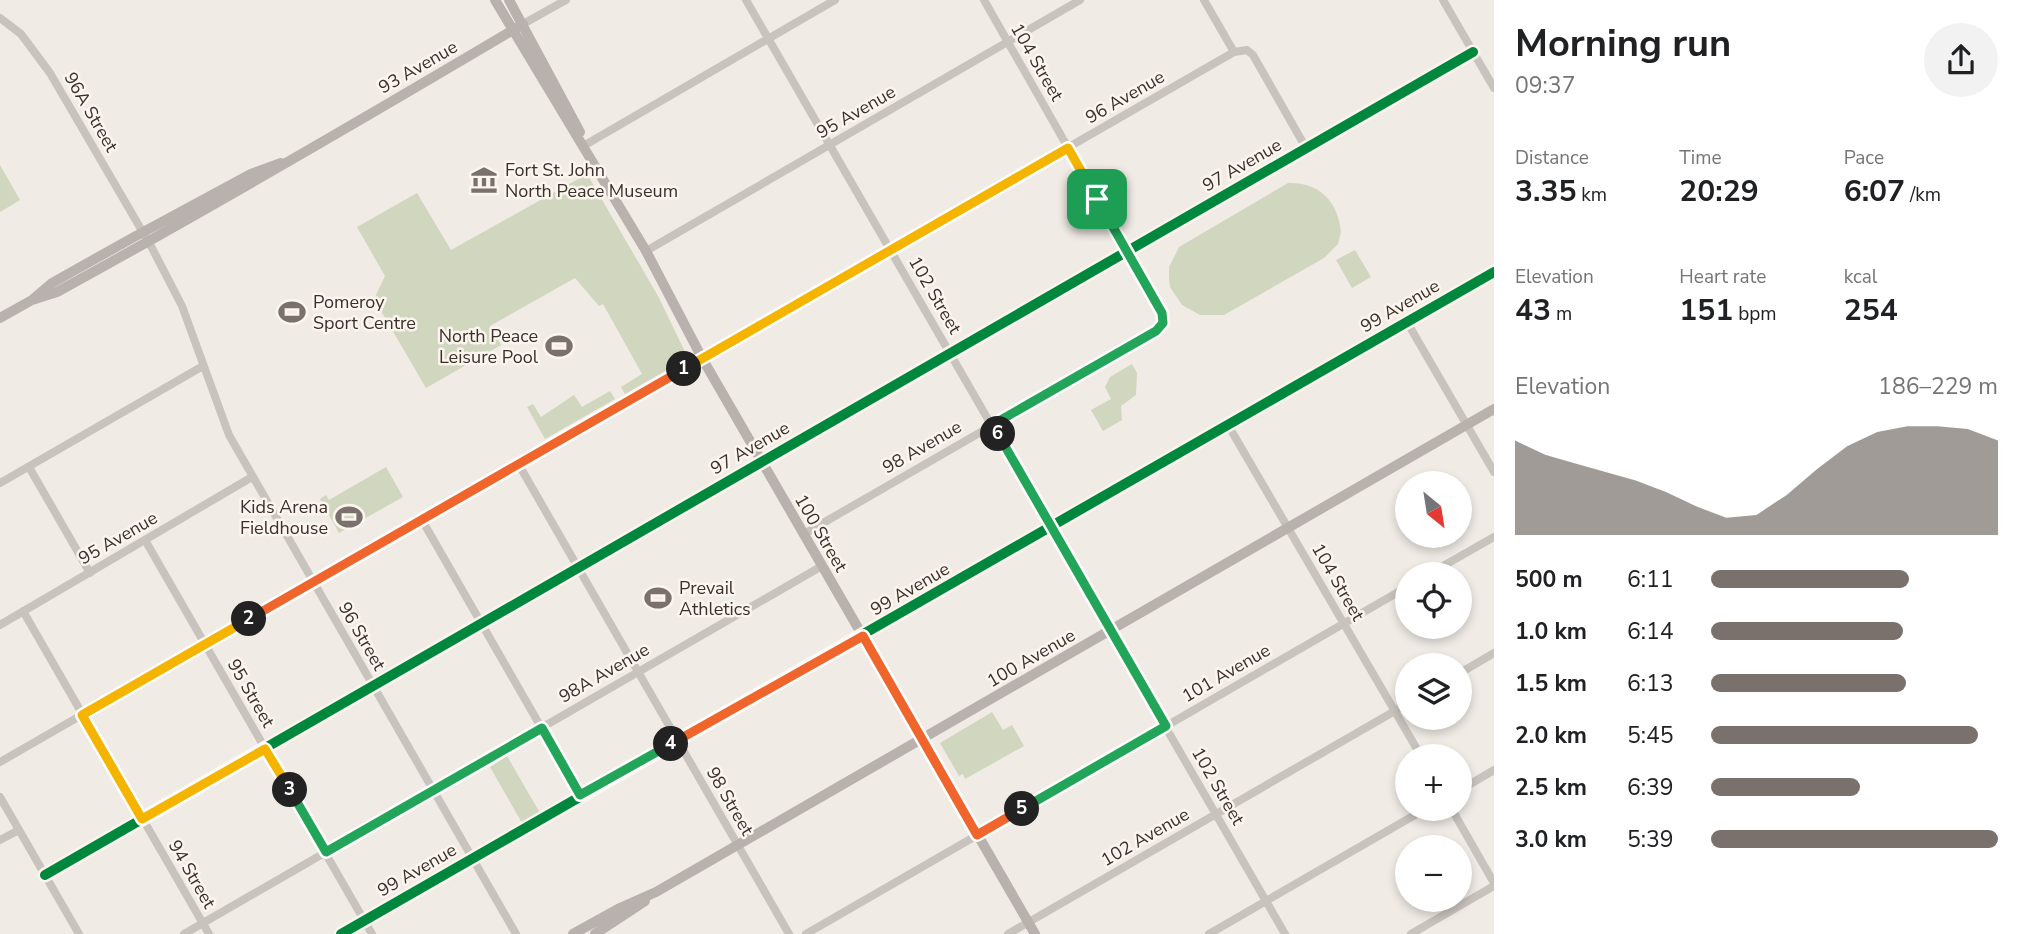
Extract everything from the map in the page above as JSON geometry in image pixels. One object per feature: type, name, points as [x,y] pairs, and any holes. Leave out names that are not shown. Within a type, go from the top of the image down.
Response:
[{"type":"main road","name":"100 Street","points":[[495,0],[563,117],[585,145],[646,251],[702,358],[1035,934]]},
{"type":"main road","name":"100 Street","points":[[509,0],[572,112],[585,145]]},
{"type":"main road","name":"93 Avenue","points":[[32,300],[57,292],[245,189],[286,161],[523,24]]},
{"type":"main road","name":"93 Avenue","points":[[0,318],[32,300],[52,283],[142,233],[259,170],[286,161]]},
{"type":"main road","name":"100 Avenue","points":[[595,934],[656,892],[1494,409]]},
{"type":"main road","name":"100 Avenue","points":[[573,934],[656,892]]},
{"type":"street","name":"93 Avenue","points":[[523,24],[566,0]]},
{"type":"street","name":"102 Street","points":[[746,0],[1285,934]]},
{"type":"street","points":[[585,145],[835,0]]},
{"type":"street","name":"104 Street","points":[[984,0],[1162,313],[1163,323]]},
{"type":"street","name":"95 Avenue","points":[[646,251],[1080,0]]},
{"type":"street","points":[[1204,0],[1234,52]]},
{"type":"street","points":[[1443,0],[1494,88]]},
{"type":"street","name":"96A Street","points":[[0,18],[21,34],[50,73],[142,233]]},
{"type":"street","name":"96 Avenue","points":[[0,762],[1234,52],[1247,50],[1253,55],[1306,148]]},
{"type":"street","name":"97 Avenue","points":[[45,874],[1473,52]]},
{"type":"street","name":"96 Street","points":[[142,233],[182,306],[224,425],[516,934]]},
{"type":"street","name":"99 Avenue","points":[[341,934],[1494,272]]},
{"type":"street","points":[[1407,322],[1494,472]]},
{"type":"street","name":"98 Avenue","points":[[804,534],[1156,331],[1163,323]]},
{"type":"street","points":[[0,483],[203,366]]},
{"type":"street","name":"104 Street","points":[[1228,425],[1395,711]]},
{"type":"street","name":"98 Street","points":[[519,465],[789,934]]},
{"type":"street","points":[[29,467],[90,573]]},
{"type":"street","name":"95 Avenue","points":[[0,625],[252,477]]},
{"type":"street","points":[[422,520],[580,795]]},
{"type":"street","points":[[1450,562],[1494,537]]},
{"type":"street","name":"95 Street","points":[[145,540],[372,934]]},
{"type":"street","name":"98A Avenue","points":[[184,934],[822,566]]},
{"type":"street","name":"101 Avenue","points":[[806,934],[1395,594]]},
{"type":"street","name":"94 Street","points":[[23,611],[209,934]]},
{"type":"street","points":[[1472,666],[1494,653]]},
{"type":"street","name":"102 Avenue","points":[[1008,934],[1395,711]]},
{"type":"street","points":[[1472,783],[1494,770]]},
{"type":"street","points":[[0,797],[79,934]]},
{"type":"street","points":[[1209,934],[1404,821]]},
{"type":"street","points":[[1410,934],[1494,885],[1458,821]]},
{"type":"street","points":[[0,841],[19,830]]},
{"type":"green space","points":[[0,165],[20,200],[0,212]]},
{"type":"green space","points":[[587,174],[658,296],[688,358],[625,394],[621,387],[642,374],[603,304],[599,306],[575,278],[490,326],[501,345],[426,388],[374,299],[385,276],[357,227],[417,193],[451,250]]},
{"type":"green space","points":[[1288,183],[1318,190],[1331,203],[1336,211],[1341,232],[1338,244],[1324,258],[1224,315],[1200,315],[1182,305],[1170,287],[1169,278],[1169,267],[1179,247]]},
{"type":"green space","points":[[1355,250],[1371,277],[1352,288],[1336,260]]},
{"type":"green space","points":[[1132,364],[1137,373],[1136,395],[1121,406],[1122,420],[1103,431],[1091,410],[1111,399],[1105,387],[1110,377]]},
{"type":"green space","points":[[610,391],[615,399],[545,439],[527,407],[533,404],[541,417],[574,395],[582,407]]},
{"type":"green space","name":"Kids Arena Fieldhouse","points":[[386,467],[403,497],[339,533],[320,499],[326,495],[329,500]]},
{"type":"green space","points":[[992,712],[1003,730],[1012,725],[1024,746],[965,779],[963,774],[959,776],[940,743]]},
{"type":"green space","points":[[507,756],[540,813],[522,823],[490,767]]},
{"type":"cycle path","points":[[45,875],[1473,52]]},
{"type":"cycle path","points":[[341,934],[1494,272]]},
{"type":"place","name":"Fort St. John North Peace Museum","points":[[484,180]]},
{"type":"place","name":"Pomeroy Sport Centre","points":[[292,312]]},
{"type":"place","name":"North Peace Leisure Pool","points":[[559,346]]},
{"type":"place","name":"Kids Arena Fieldhouse","points":[[349,517]]},
{"type":"place","name":"Prevail Athletics","points":[[658,598]]},
{"type":"route","points":[[1068,148],[1097,199],[1162,313],[1163,323],[1156,331],[992,425],[1166,726],[977,835],[863,636],[580,795],[542,728],[326,852],[265,749],[142,819],[82,715],[1068,148]]}]
